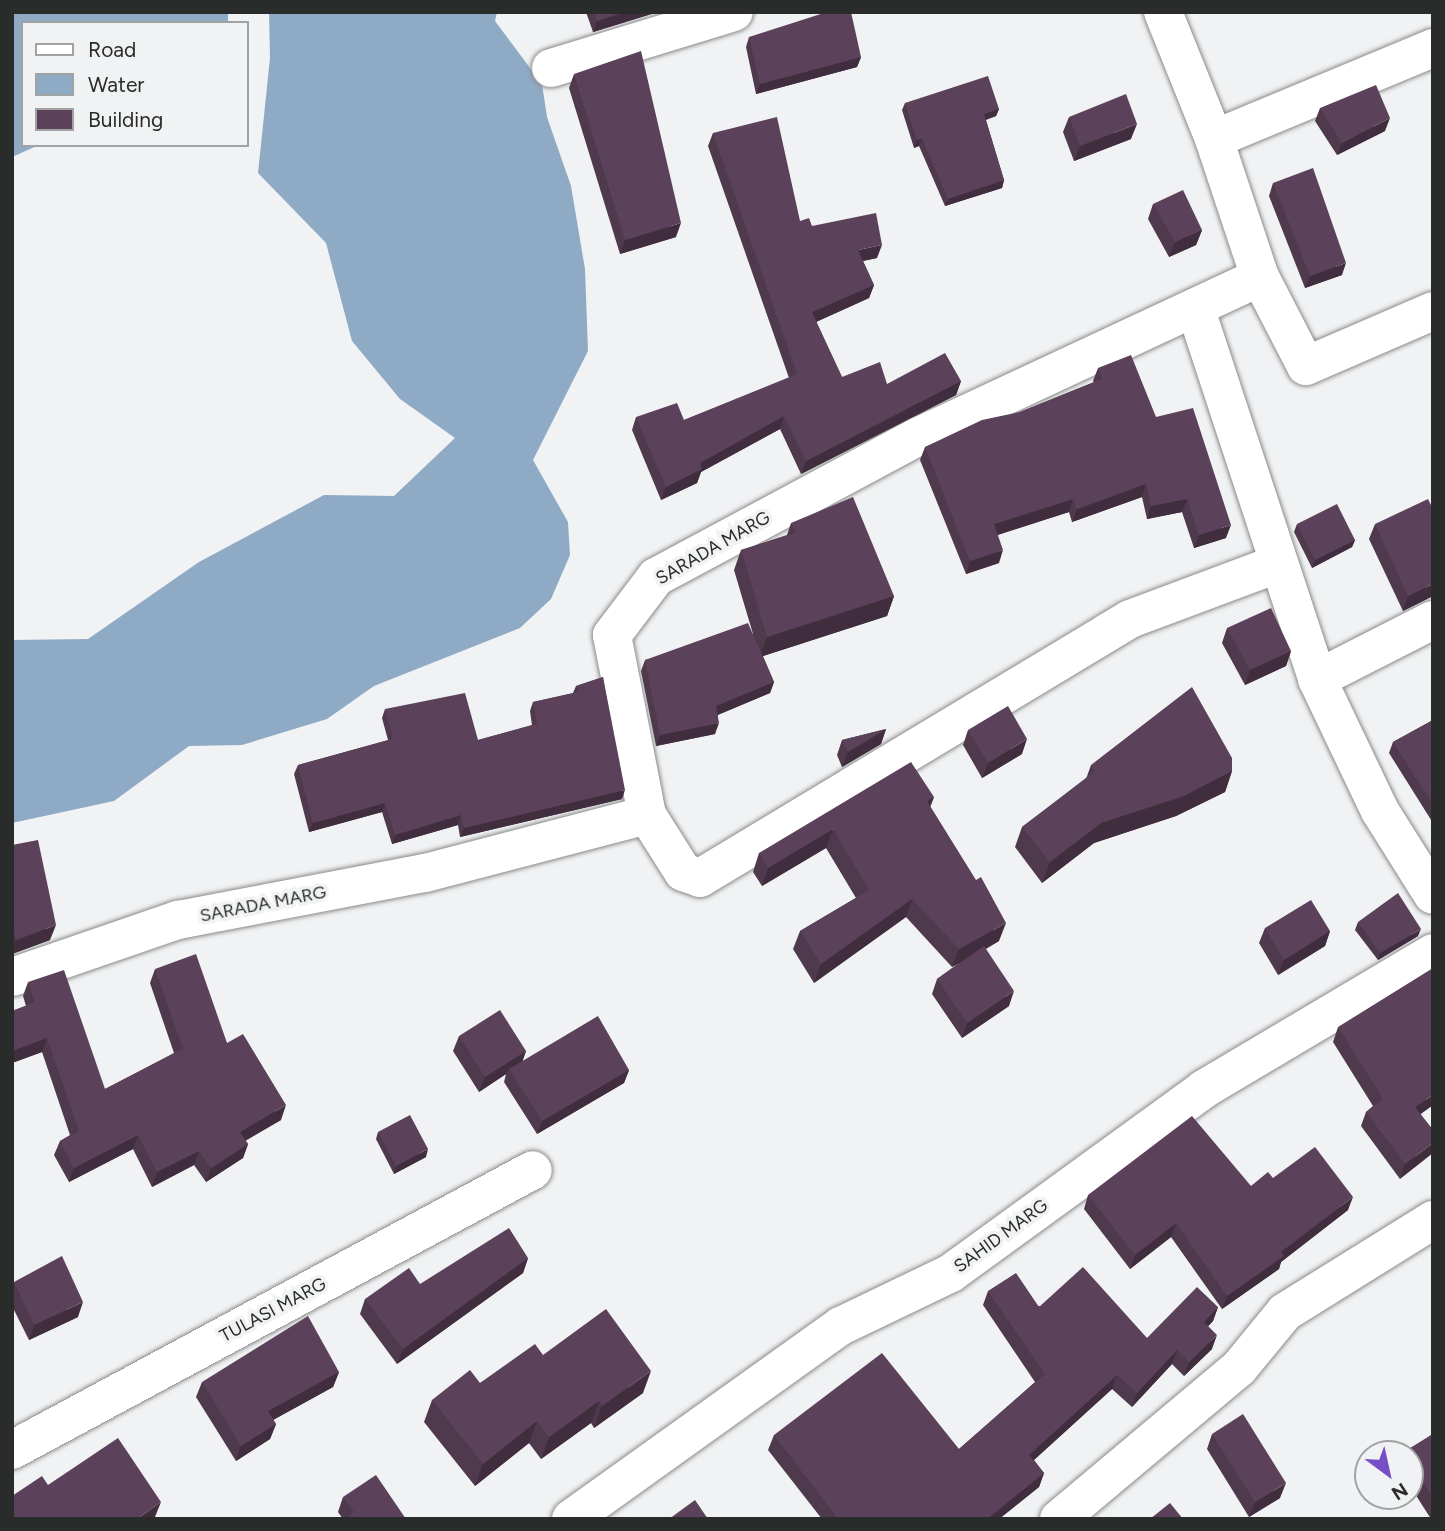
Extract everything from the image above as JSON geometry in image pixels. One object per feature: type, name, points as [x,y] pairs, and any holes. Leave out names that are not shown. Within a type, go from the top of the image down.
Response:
[{"type":"street","points":[[551,68],[734,12]]},
{"type":"street","points":[[1163,12],[1214,139],[1260,276],[1306,366],[1433,312]]},
{"type":"street","points":[[1214,139],[1433,48]]},
{"type":"street","name":"SARADA MARG","points":[[12,977],[178,920],[425,873],[648,815],[612,635],[656,577],[919,436],[1196,310],[1260,276]]},
{"type":"street","points":[[1196,310],[1277,564],[1317,679],[1380,811],[1433,895]]},
{"type":"street","points":[[648,815],[683,873],[701,877],[1130,619],[1277,564]]},
{"type":"street","points":[[1317,679],[1433,620]]},
{"type":"street","name":"SAHID MARG","points":[[570,1519],[841,1326],[951,1273],[1203,1088],[1433,953]]},
{"type":"street","name":"TULASI MARG","points":[[12,1450],[533,1170]]},
{"type":"street","points":[[1059,1519],[1239,1368],[1285,1312],[1433,1220]]},
{"type":"water","points":[[12,12],[228,12],[228,21],[21,21],[21,147],[34,147],[12,157]]},
{"type":"water","points":[[269,12],[497,12],[495,21],[542,84],[547,117],[571,186],[585,269],[588,351],[533,460],[568,522],[570,555],[551,599],[520,628],[374,686],[327,719],[242,745],[189,746],[114,801],[12,823],[12,640],[88,639],[199,562],[324,495],[394,496],[455,438],[400,399],[352,341],[326,243],[258,173],[270,58]]},
{"type":"building","points":[[594,12],[625,12],[597,21]]},
{"type":"building","points":[[827,12],[851,12],[861,57],[760,84],[749,37]]},
{"type":"building","points":[[641,51],[681,223],[625,240],[574,74]]},
{"type":"building","points":[[988,76],[999,109],[984,114],[1004,180],[948,199],[922,139],[917,140],[905,103]]},
{"type":"building","points":[[1376,85],[1390,118],[1342,143],[1320,108]]},
{"type":"building","points":[[1126,94],[1137,124],[1080,146],[1069,117]]},
{"type":"building","points":[[777,117],[800,221],[809,218],[812,226],[876,213],[882,245],[858,250],[874,285],[812,312],[842,377],[880,362],[887,384],[945,353],[961,381],[806,461],[784,416],[700,463],[702,469],[666,487],[636,417],[677,403],[684,420],[797,374],[713,133]]},
{"type":"building","points":[[1313,168],[1346,263],[1310,276],[1273,183]]},
{"type":"building","points":[[1183,190],[1202,230],[1175,242],[1153,204]]},
{"type":"building","points":[[1131,355],[1156,417],[1193,408],[1231,525],[1199,535],[1187,499],[1151,506],[1146,484],[1077,509],[1073,499],[994,524],[1003,550],[970,561],[925,447],[982,420],[1020,412],[1102,379],[1098,368]]},
{"type":"building","points":[[853,497],[894,596],[767,637],[741,550],[796,533],[791,523]]},
{"type":"building","points":[[1428,499],[1433,509],[1433,584],[1408,596],[1375,524]]},
{"type":"building","points":[[1337,504],[1355,540],[1315,560],[1297,524]]},
{"type":"building","points":[[1271,608],[1291,651],[1250,670],[1227,628]]},
{"type":"building","points":[[748,623],[774,682],[716,706],[719,723],[660,735],[645,660]]},
{"type":"building","points":[[603,677],[625,790],[464,828],[461,815],[395,835],[385,803],[313,823],[298,765],[393,739],[385,709],[465,693],[478,740],[537,724],[533,702],[579,692],[576,686]]},
{"type":"building","points":[[1192,687],[1232,758],[1232,771],[1184,796],[1101,823],[1050,862],[1022,827],[1095,771],[1091,765]]},
{"type":"building","points":[[1008,706],[1027,739],[988,763],[968,730]]},
{"type":"building","points":[[1433,720],[1433,805],[1393,742]]},
{"type":"building","points":[[886,729],[848,752],[842,740]]},
{"type":"building","points":[[911,762],[934,797],[927,801],[976,880],[981,877],[1006,923],[959,949],[912,899],[821,964],[800,931],[869,890],[833,829],[768,868],[759,853]]},
{"type":"building","points":[[38,840],[56,925],[16,940],[12,924],[12,845]]},
{"type":"building","points":[[1398,893],[1421,929],[1380,953],[1358,922]]},
{"type":"building","points":[[1311,900],[1330,931],[1284,960],[1265,928]]},
{"type":"building","points":[[984,946],[1014,991],[967,1023],[937,979]]},
{"type":"building","points":[[196,954],[227,1043],[243,1034],[286,1105],[240,1132],[248,1144],[211,1168],[199,1151],[157,1172],[138,1135],[74,1168],[60,1141],[79,1131],[47,1038],[12,1051],[12,1011],[35,1002],[28,982],[64,970],[105,1089],[183,1049],[155,969]]},
{"type":"building","points":[[1433,968],[1433,1095],[1415,1107],[1433,1130],[1433,1143],[1405,1164],[1366,1112],[1383,1099],[1338,1027]]},
{"type":"building","points":[[500,1010],[526,1051],[485,1077],[459,1036]]},
{"type":"building","points":[[598,1016],[629,1070],[542,1121],[509,1069]]},
{"type":"building","points":[[410,1115],[428,1149],[396,1166],[378,1132]]},
{"type":"building","points":[[1192,1116],[1251,1186],[1268,1172],[1273,1178],[1315,1147],[1353,1197],[1281,1252],[1284,1256],[1227,1296],[1176,1223],[1135,1255],[1088,1195]]},
{"type":"building","points":[[509,1228],[528,1258],[403,1349],[365,1299],[409,1268],[420,1284]]},
{"type":"building","points":[[62,1256],[83,1302],[34,1325],[14,1282]]},
{"type":"building","points":[[1083,1267],[1147,1338],[1197,1287],[1218,1307],[1204,1322],[1217,1335],[1189,1362],[1177,1350],[1137,1393],[1117,1375],[1029,1455],[1044,1473],[987,1519],[838,1519],[774,1435],[882,1353],[959,1449],[1045,1374],[988,1291],[1016,1273],[1039,1307]]},
{"type":"building","points":[[606,1309],[651,1371],[602,1406],[599,1401],[549,1437],[537,1421],[483,1464],[432,1400],[470,1370],[480,1383],[535,1344],[543,1355]]},
{"type":"building","points":[[308,1316],[339,1372],[268,1411],[276,1424],[241,1446],[202,1382]]},
{"type":"building","points":[[1243,1414],[1286,1483],[1255,1502],[1212,1434]]},
{"type":"building","points":[[1433,1434],[1433,1498],[1424,1484],[1423,1440]]},
{"type":"building","points":[[118,1438],[161,1502],[137,1519],[12,1519],[12,1496],[42,1476],[48,1485]]},
{"type":"building","points":[[376,1475],[406,1519],[346,1519],[354,1512],[343,1497]]},
{"type":"building","points":[[695,1500],[708,1519],[669,1519]]},
{"type":"building","points":[[1170,1503],[1183,1519],[1150,1519]]}]
